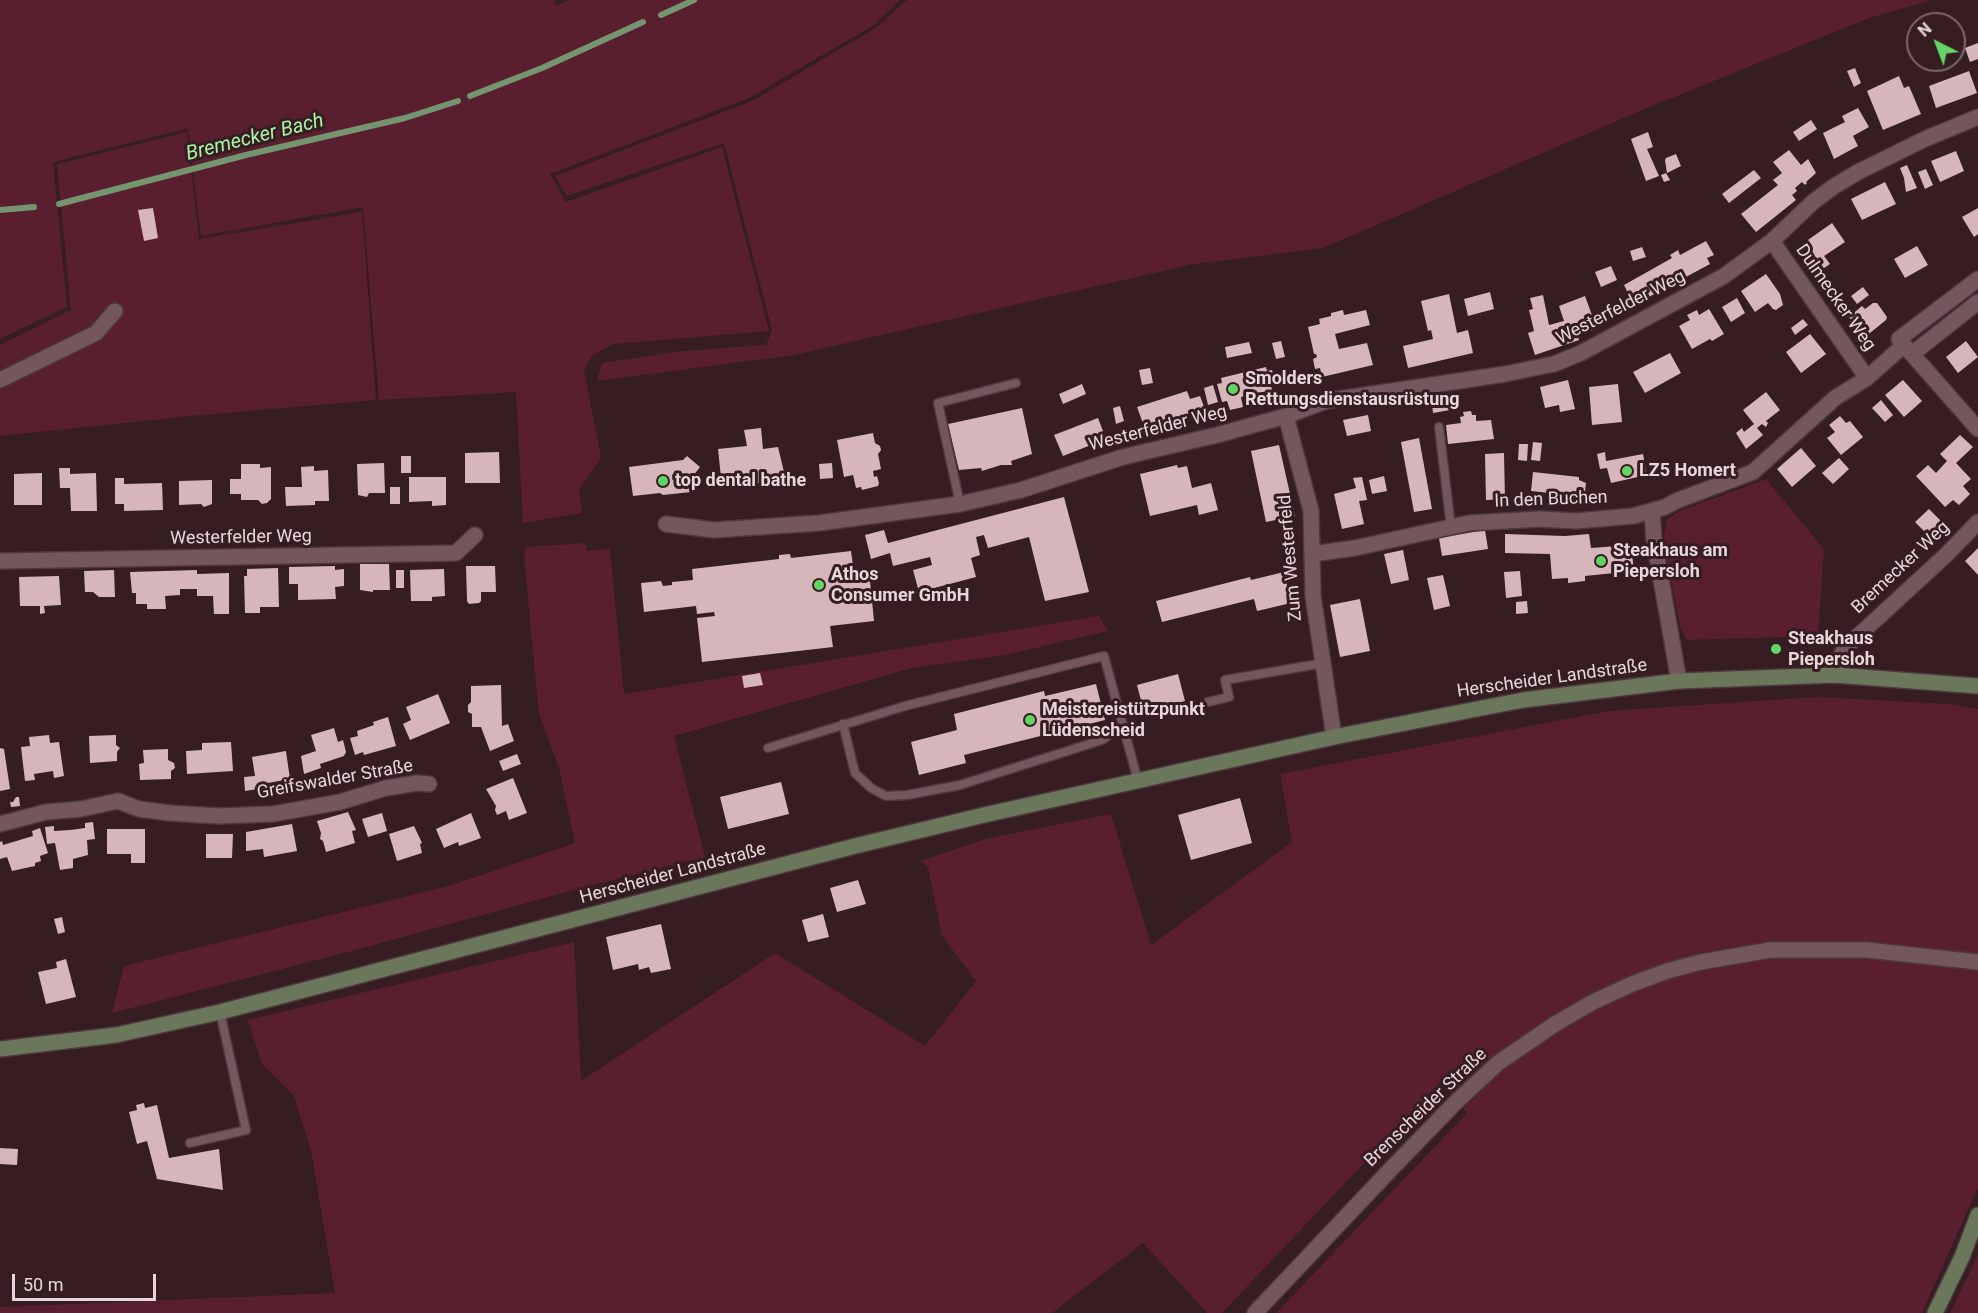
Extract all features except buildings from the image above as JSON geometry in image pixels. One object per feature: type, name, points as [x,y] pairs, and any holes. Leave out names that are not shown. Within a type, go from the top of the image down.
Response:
[{"type":"main road","name":"Herscheider Landstraße","points":[[0,1049],[116,1035],[220,1012],[855,846],[984,815],[1334,737],[1523,700],[1678,681],[1835,675],[1978,686]]},
{"type":"main road","points":[[1935,1313],[1962,1257],[1978,1215]]},
{"type":"street","name":"Westerfelder Weg","points":[[666,524],[714,530],[819,523],[960,504],[1021,490],[1123,456],[1217,435],[1286,416],[1326,401],[1505,374],[1554,364],[1581,354],[1724,276],[1772,241],[1813,202],[1858,172],[1925,139],[1978,117]]},
{"type":"street","name":"Dulmecker Weg","points":[[1772,241],[1867,378]]},
{"type":"street","points":[[1978,279],[1899,339],[1978,429]]},
{"type":"street","points":[[1908,349],[1978,302]]},
{"type":"street","points":[[0,380],[96,333],[115,311]]},
{"type":"street","name":"In den Buchen","points":[[1312,554],[1355,548],[1451,526],[1488,521],[1540,519],[1576,521],[1633,516],[1652,511],[1753,472],[1835,398],[1908,349]]},
{"type":"street","name":"Zum Westerfeld","points":[[1286,416],[1311,511],[1312,596],[1334,737]]},
{"type":"street","points":[[1652,511],[1654,540],[1678,681]]},
{"type":"street","name":"Bremecker Weg","points":[[1835,675],[1839,659],[1846,647],[1946,555],[1978,522]]},
{"type":"street","name":"Westerfelder Weg","points":[[0,561],[456,553],[475,535]]},
{"type":"street","name":"Greifswalder Straße","points":[[0,825],[46,812],[81,809],[118,801],[139,809],[170,813],[218,816],[273,814],[340,802],[386,788],[417,783],[429,784]]},
{"type":"street","name":"Brenscheider Straße","points":[[1255,1313],[1407,1152],[1498,1063],[1555,1024],[1593,1002],[1667,971],[1701,962],[1770,950],[1867,951],[1978,962]]},
{"type":"lane","points":[[960,504],[938,403],[1016,383]]},
{"type":"lane","points":[[1439,427],[1451,526]]},
{"type":"lane","points":[[768,748],[905,706],[1104,656],[1138,781]]},
{"type":"lane","points":[[1208,702],[1229,697],[1225,680],[1324,663]]},
{"type":"lane","points":[[843,724],[855,773],[871,788],[886,796],[907,795],[960,785],[1102,740],[1122,725]]},
{"type":"lane","points":[[190,1143],[246,1130],[220,1012]]},
{"type":"shaded area","points":[[0,0],[555,0],[555,6],[569,0],[900,0],[874,25],[749,98],[550,174],[566,202],[722,147],[769,331],[613,344],[593,355],[584,369],[601,458],[579,489],[582,513],[523,523],[516,392],[379,400],[363,207],[201,236],[188,128],[53,162],[67,307],[0,339]]},
{"type":"shaded area","points":[[907,0],[1933,0],[1872,17],[1647,108],[1323,248],[1194,264],[794,355],[597,381],[602,363],[682,351],[766,345],[772,330],[724,143],[567,196],[555,176],[752,101],[877,27]]},
{"type":"shaded area","points":[[187,132],[199,239],[362,212],[376,400],[0,436],[0,345],[71,310],[57,164]]},
{"type":"shaded area","points":[[1766,479],[1824,549],[1818,636],[1687,640],[1681,630],[1663,541],[1667,520],[1677,512]]},
{"type":"shaded area","points":[[585,543],[587,551],[610,549],[624,694],[1099,616],[1108,631],[1005,655],[912,668],[674,736],[705,857],[112,1013],[124,966],[452,885],[575,843],[559,768],[539,714],[525,547]]},
{"type":"shaded area","points":[[1817,697],[1949,704],[1978,709],[1978,1187],[1922,1313],[1276,1313],[1467,1113],[1441,1082],[1222,1313],[1207,1313],[1143,1243],[1052,1313],[0,1313],[0,1307],[335,1293],[311,1151],[294,1096],[262,1064],[248,1020],[574,942],[581,1081],[775,953],[925,1046],[976,981],[942,936],[928,867],[921,861],[985,839],[1111,814],[1151,945],[1292,842],[1280,774],[1608,711]]},
{"type":"shaded area","points":[[1978,1255],[1978,1313],[1950,1313]]},
{"type":"waterway","name":"Bremecker Bach","points":[[661,15],[694,0]]},
{"type":"waterway","name":"Bremecker Bach","points":[[470,96],[542,68],[643,22]]},
{"type":"waterway","name":"Bremecker Bach","points":[[59,204],[246,155],[405,118],[458,101]]},
{"type":"waterway","name":"Bremecker Bach","points":[[0,210],[34,207]]},
{"type":"place","name":"Smolders Rettungsdienstausrüstung","points":[[1233,389]]},
{"type":"place","name":"LZ5 Homert","points":[[1627,471]]},
{"type":"place","name":"top dental bathe","points":[[663,481]]},
{"type":"place","name":"Steakhaus am Piepersloh","points":[[1601,561]]},
{"type":"place","name":"Athos Consumer GmbH","points":[[819,585]]},
{"type":"place","name":"Steakhaus Piepersloh","points":[[1776,649]]},
{"type":"place","name":"Meistereistützpunkt Lüdenscheid","points":[[1030,720]]}]
